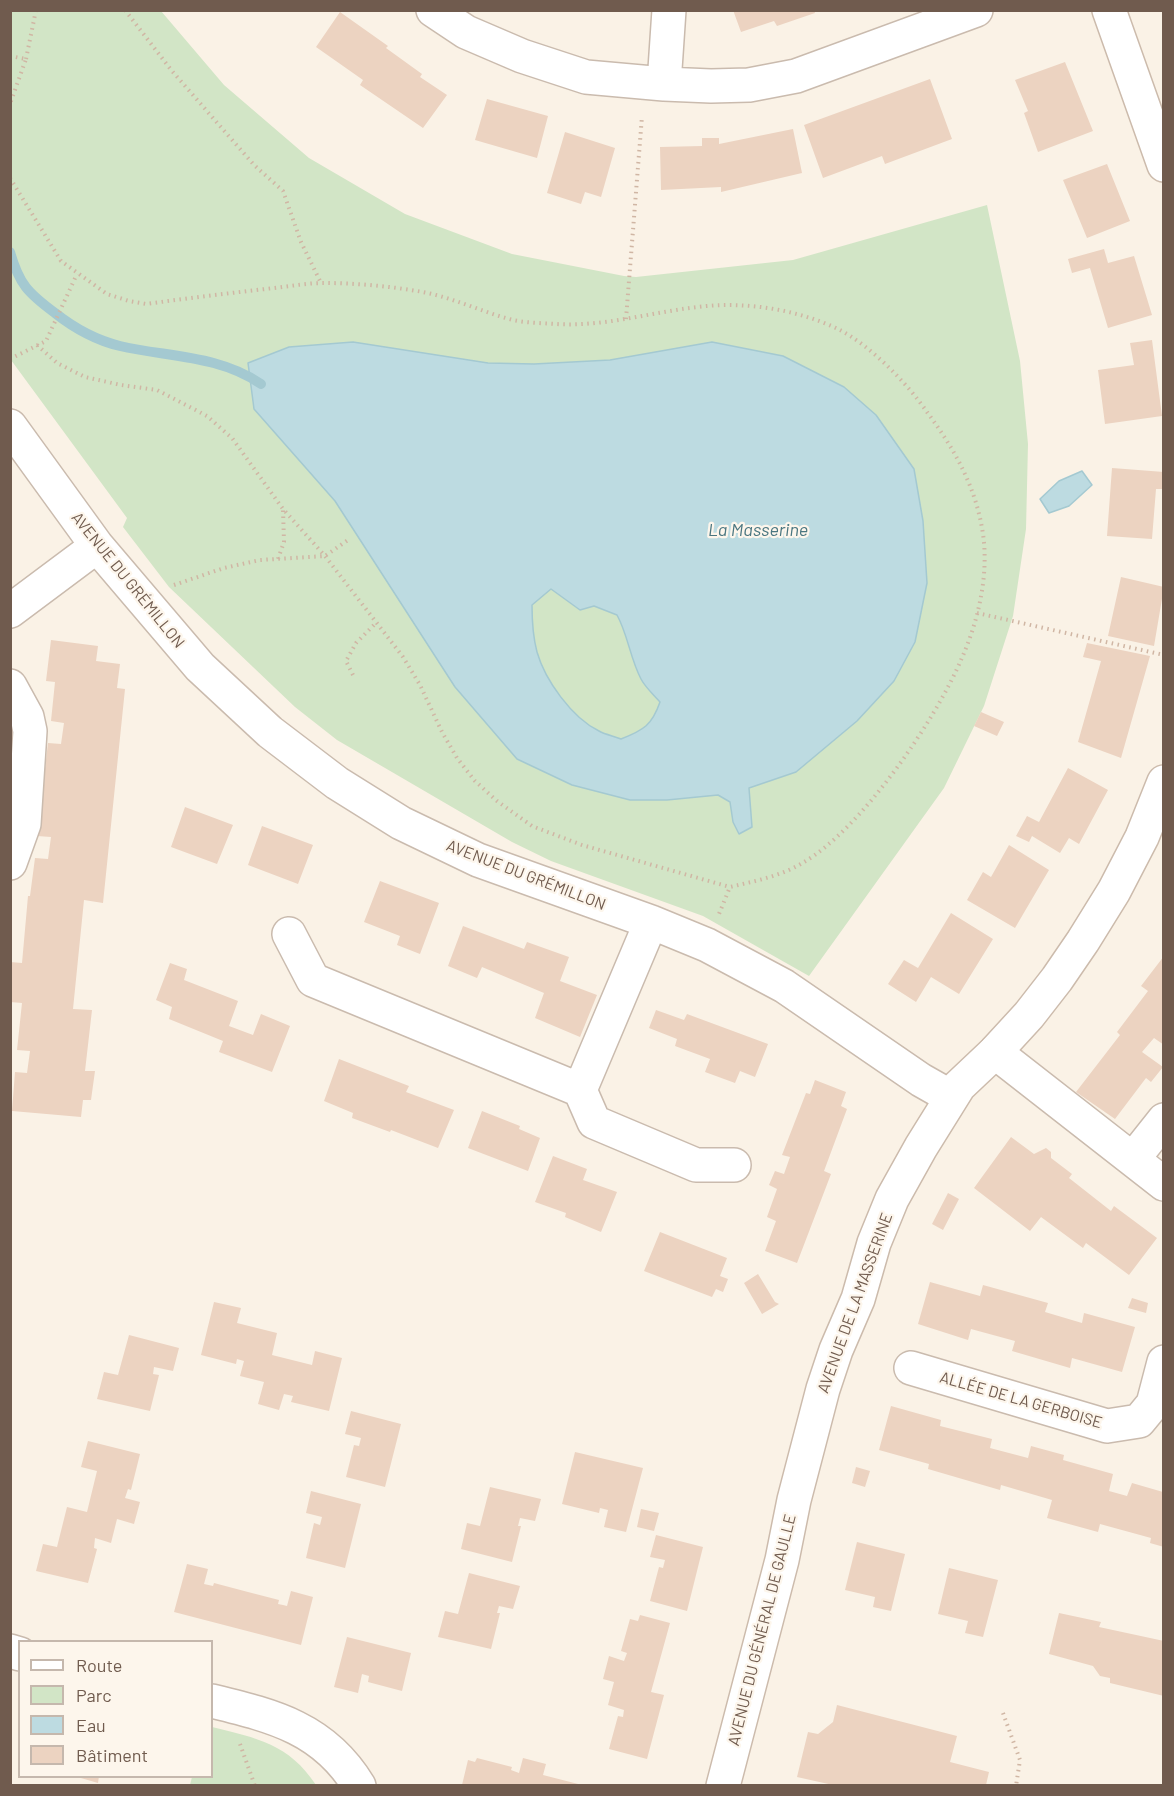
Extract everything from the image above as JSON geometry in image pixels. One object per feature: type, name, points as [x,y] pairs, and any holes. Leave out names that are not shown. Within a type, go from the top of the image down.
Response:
[{"type":"street","points":[[433,10],[466,32],[522,56],[586,77],[655,83],[749,85],[796,76],[976,10]]},
{"type":"street","points":[[655,83],[669,10]]},
{"type":"street","points":[[1109,10],[1164,165]]},
{"type":"street","name":"AVENUE DU GRÉMILLON","points":[[10,426],[97,546],[200,668],[270,732],[337,783],[400,823],[478,860],[651,922],[707,945],[784,986],[921,1080],[951,1097]]},
{"type":"street","points":[[10,610],[97,546]]},
{"type":"street","points":[[10,686],[27,717],[30,730],[24,824],[10,863]]},
{"type":"street","name":"AVENUE DE LA MASSERINE","points":[[800,1474],[836,1350],[858,1299],[874,1243],[892,1199],[959,1086],[1029,1015],[1057,979],[1089,931],[1114,891],[1142,837],[1164,782]]},
{"type":"street","points":[[580,1090],[651,922]]},
{"type":"street","points":[[290,934],[313,980],[580,1090],[594,1122],[696,1165],[734,1165]]},
{"type":"street","points":[[995,1052],[1164,1184]]},
{"type":"street","points":[[1133,1159],[1164,1120]]},
{"type":"street","name":"ALLÉE DE LA GERBOISE","points":[[911,1368],[1107,1426],[1139,1421],[1153,1404],[1164,1362]]},
{"type":"street","name":"AVENUE DU GÉNÉRAL DE GAULLE","points":[[723,1785],[782,1560],[800,1474]]},
{"type":"street","points":[[213,1701],[278,1719],[304,1731],[335,1754],[359,1785]]},
{"type":"path","points":[[10,104],[26,58],[36,10]]},
{"type":"path","points":[[125,10],[172,71],[254,165],[283,191],[301,242],[321,283]]},
{"type":"path","points":[[13,56],[26,58]]},
{"type":"path","points":[[626,318],[655,83]]},
{"type":"path","points":[[10,178],[61,261],[107,294],[129,301],[146,304],[321,283],[419,291],[516,321],[589,325],[700,306],[751,304],[795,314],[839,330],[877,357],[911,390],[946,437],[962,464],[973,490],[983,537],[984,577],[977,613],[961,660],[933,713],[900,762],[837,838],[804,863],[770,878],[730,887],[582,845],[532,826],[497,801],[475,781],[457,758],[403,657],[375,624],[325,556],[283,509],[232,438],[207,416],[157,390],[121,385],[85,376],[57,363],[37,345]]},
{"type":"path","points":[[10,359],[46,341],[77,274]]},
{"type":"path","points":[[278,559],[284,542],[283,509]]},
{"type":"path","points":[[139,596],[224,568],[260,560],[325,556],[348,540]]},
{"type":"path","points":[[977,613],[1164,655]]},
{"type":"path","points":[[353,675],[346,661],[356,643],[375,624]]},
{"type":"path","points":[[707,945],[730,887]]},
{"type":"path","points":[[1004,1713],[1020,1760],[1016,1785]]},
{"type":"green space","points":[[11,11],[161,11],[224,85],[309,158],[405,214],[512,254],[636,277],[793,260],[987,205],[1020,361],[1028,444],[1026,529],[1013,616],[984,706],[944,788],[809,976],[703,916],[551,861],[512,842],[337,740],[295,707],[169,587],[123,527],[127,518],[11,360]]},
{"type":"green space","points":[[213,1727],[258,1739],[271,1745],[295,1760],[316,1785],[190,1785],[192,1778],[213,1778]]},
{"type":"water","name":"La Masserine","points":[[353,342],[488,363],[534,364],[610,360],[712,342],[783,356],[844,387],[876,415],[914,469],[923,521],[927,583],[915,642],[894,681],[857,721],[796,772],[749,788],[752,827],[739,834],[733,822],[730,802],[718,795],[667,800],[630,800],[572,785],[517,759],[455,687],[335,501],[254,409],[248,363],[289,347]],"holes":[[[551,589],[580,610],[594,606],[617,615],[641,679],[660,702],[654,716],[646,726],[621,739],[589,725],[570,708],[553,686],[537,652],[532,605]]]},
{"type":"water","points":[[1082,471],[1092,485],[1069,506],[1049,513],[1040,499],[1059,481]]},
{"type":"building","points":[[733,10],[814,10],[815,13],[777,26],[774,21],[741,32]]},
{"type":"building","points":[[340,12],[388,46],[386,48],[422,74],[420,77],[447,95],[423,128],[360,85],[363,80],[316,47]]},
{"type":"building","points":[[1065,62],[1093,131],[1038,152],[1024,113],[1028,111],[1015,80]]},
{"type":"building","points":[[930,79],[952,139],[885,164],[882,156],[823,178],[804,125]]},
{"type":"building","points":[[487,99],[548,116],[537,158],[475,140]]},
{"type":"building","points":[[793,129],[802,173],[721,192],[721,187],[661,190],[660,147],[702,146],[702,138],[719,138],[719,144]]},
{"type":"building","points":[[565,132],[615,148],[601,197],[585,192],[581,204],[547,193]]},
{"type":"building","points":[[1107,164],[1130,221],[1087,238],[1063,180]]},
{"type":"building","points":[[1104,249],[1108,263],[1134,256],[1152,315],[1108,328],[1090,268],[1072,273],[1068,259]]},
{"type":"building","points":[[1152,340],[1162,416],[1105,424],[1098,370],[1134,365],[1130,343]]},
{"type":"building","points":[[1112,468],[1164,472],[1163,489],[1156,489],[1152,539],[1107,536]]},
{"type":"building","points":[[1121,577],[1164,587],[1154,646],[1108,636]]},
{"type":"building","points":[[51,640],[98,646],[96,661],[120,664],[117,688],[125,689],[103,903],[84,900],[73,1009],[92,1010],[85,1071],[95,1071],[91,1100],[83,1100],[81,1117],[12,1111],[15,1072],[27,1073],[30,1051],[17,1050],[22,1003],[10,1002],[10,962],[22,963],[28,896],[30,896],[35,858],[48,859],[51,837],[37,836],[48,743],[61,744],[64,723],[51,721],[55,682],[46,681]]},
{"type":"building","points":[[1087,643],[1150,656],[1121,758],[1078,742],[1101,661],[1083,657]]},
{"type":"building","points":[[981,712],[1004,722],[997,736],[974,726]]},
{"type":"building","points":[[1068,768],[1108,790],[1079,844],[1069,838],[1060,853],[1032,836],[1029,842],[1016,836],[1027,816],[1039,822]]},
{"type":"building","points":[[185,807],[233,825],[217,864],[171,847]]},
{"type":"building","points":[[262,826],[313,845],[298,884],[248,865]]},
{"type":"building","points":[[1009,845],[1049,870],[1015,928],[967,900],[983,872],[991,877]]},
{"type":"building","points":[[380,881],[439,903],[420,954],[397,945],[400,936],[364,922]]},
{"type":"building","points":[[951,913],[993,939],[959,994],[931,977],[916,1002],[888,984],[904,960],[918,968]]},
{"type":"building","points":[[463,926],[524,949],[527,942],[569,957],[560,981],[597,995],[580,1037],[535,1018],[544,993],[482,967],[477,978],[448,966]]},
{"type":"building","points":[[1164,956],[1164,1045],[1154,1038],[1142,1052],[1163,1067],[1151,1082],[1146,1078],[1115,1119],[1076,1092],[1120,1035],[1117,1032],[1148,991],[1141,986]]},
{"type":"building","points":[[170,963],[187,969],[184,980],[238,1001],[229,1026],[253,1035],[261,1014],[290,1026],[272,1072],[219,1052],[223,1041],[169,1019],[172,1007],[156,1000]]},
{"type":"building","points":[[656,1010],[684,1020],[687,1014],[768,1044],[755,1077],[740,1071],[735,1083],[705,1072],[710,1059],[675,1046],[677,1039],[649,1028]]},
{"type":"building","points":[[339,1059],[409,1086],[406,1092],[454,1110],[438,1148],[352,1118],[353,1113],[324,1101]]},
{"type":"building","points":[[815,1080],[846,1092],[841,1106],[847,1109],[824,1171],[831,1174],[797,1263],[765,1251],[776,1221],[767,1217],[777,1189],[769,1185],[775,1171],[784,1174],[790,1157],[782,1155],[806,1093],[810,1094]]},
{"type":"building","points":[[482,1111],[520,1126],[519,1129],[540,1138],[528,1171],[468,1148]]},
{"type":"building","points":[[1011,1137],[1034,1154],[1046,1148],[1051,1152],[1051,1158],[1072,1174],[1069,1178],[1111,1211],[1114,1206],[1157,1238],[1129,1275],[1086,1243],[1083,1248],[1041,1217],[1030,1231],[974,1188]]},
{"type":"building","points":[[553,1156],[587,1169],[583,1180],[617,1192],[601,1232],[565,1217],[566,1213],[535,1202]]},
{"type":"building","points":[[948,1193],[959,1199],[943,1230],[932,1224]]},
{"type":"building","points":[[660,1232],[727,1258],[720,1276],[728,1279],[723,1292],[716,1289],[712,1297],[644,1271]]},
{"type":"building","points":[[758,1274],[775,1302],[779,1304],[762,1314],[744,1283]]},
{"type":"building","points":[[930,1282],[980,1296],[983,1285],[1048,1303],[1045,1312],[1082,1323],[1084,1313],[1135,1327],[1122,1372],[1072,1358],[1070,1368],[1012,1351],[1015,1341],[971,1329],[968,1340],[918,1324]]},
{"type":"building","points":[[1132,1298],[1148,1303],[1146,1313],[1128,1308]]},
{"type":"building","points":[[214,1302],[241,1308],[237,1323],[277,1333],[272,1355],[312,1365],[315,1351],[342,1358],[329,1411],[291,1402],[293,1396],[284,1394],[279,1410],[258,1404],[264,1382],[240,1376],[244,1361],[237,1359],[236,1364],[201,1355]]},
{"type":"building","points":[[129,1335],[179,1348],[173,1371],[154,1367],[153,1374],[159,1375],[150,1411],[97,1399],[104,1372],[118,1375]]},
{"type":"building","points":[[891,1406],[941,1420],[940,1426],[992,1439],[990,1448],[1028,1458],[1031,1446],[1064,1455],[1063,1460],[1113,1474],[1109,1491],[1127,1496],[1132,1483],[1163,1492],[1164,1547],[1150,1543],[1151,1538],[1100,1524],[1098,1532],[1047,1518],[1052,1500],[1001,1485],[1000,1490],[928,1469],[929,1464],[879,1450]]},
{"type":"building","points":[[351,1411],[401,1424],[385,1487],[346,1477],[354,1445],[359,1446],[361,1438],[345,1434]]},
{"type":"building","points":[[88,1441],[140,1454],[131,1490],[128,1489],[125,1498],[140,1502],[134,1524],[117,1519],[111,1543],[95,1538],[94,1548],[97,1549],[88,1583],[36,1571],[43,1544],[57,1547],[67,1507],[87,1512],[97,1471],[81,1467]]},
{"type":"building","points":[[575,1452],[643,1468],[626,1532],[604,1527],[608,1510],[600,1508],[599,1513],[562,1504]]},
{"type":"building","points":[[856,1467],[870,1471],[865,1487],[852,1483]]},
{"type":"building","points":[[490,1487],[541,1499],[535,1521],[520,1518],[518,1526],[521,1526],[512,1562],[461,1549],[467,1523],[480,1526]]},
{"type":"building","points":[[311,1491],[361,1504],[345,1568],[306,1558],[314,1523],[320,1525],[322,1517],[306,1513]]},
{"type":"building","points":[[641,1509],[659,1513],[654,1531],[637,1527]]},
{"type":"building","points":[[656,1535],[703,1547],[687,1611],[650,1601],[659,1567],[663,1568],[665,1560],[650,1557]]},
{"type":"building","points":[[857,1542],[905,1554],[891,1611],[873,1607],[875,1597],[845,1590]]},
{"type":"building","points":[[187,1564],[208,1569],[204,1584],[213,1586],[214,1583],[279,1600],[278,1604],[287,1606],[291,1591],[313,1597],[301,1645],[174,1612]]},
{"type":"building","points":[[949,1568],[998,1580],[983,1637],[965,1633],[968,1621],[938,1614]]},
{"type":"building","points":[[469,1573],[520,1586],[513,1609],[499,1606],[497,1613],[500,1613],[491,1649],[438,1637],[445,1611],[458,1614]]},
{"type":"building","points":[[1059,1613],[1101,1622],[1099,1627],[1164,1641],[1164,1696],[1110,1683],[1110,1678],[1100,1676],[1093,1666],[1049,1654]]},
{"type":"building","points":[[640,1615],[670,1623],[651,1692],[664,1695],[647,1759],[609,1749],[618,1716],[623,1717],[624,1710],[608,1705],[614,1682],[603,1679],[609,1656],[624,1661],[627,1653],[621,1651],[630,1619],[638,1621]]},
{"type":"building","points":[[347,1637],[411,1653],[402,1691],[368,1682],[369,1676],[362,1674],[358,1693],[334,1687]]},
{"type":"building","points":[[837,1705],[957,1736],[950,1762],[989,1772],[986,1785],[833,1785],[797,1777],[808,1732],[818,1734],[833,1722]]},
{"type":"building","points":[[477,1758],[512,1767],[511,1770],[519,1773],[523,1758],[546,1764],[543,1775],[582,1785],[462,1785],[468,1760],[475,1762]]},
{"type":"building","points":[[81,1778],[99,1778],[98,1783]]},
{"type":"waterway","points":[[10,252],[21,280],[31,293],[85,333],[120,346],[192,358],[228,367],[261,384]]}]
